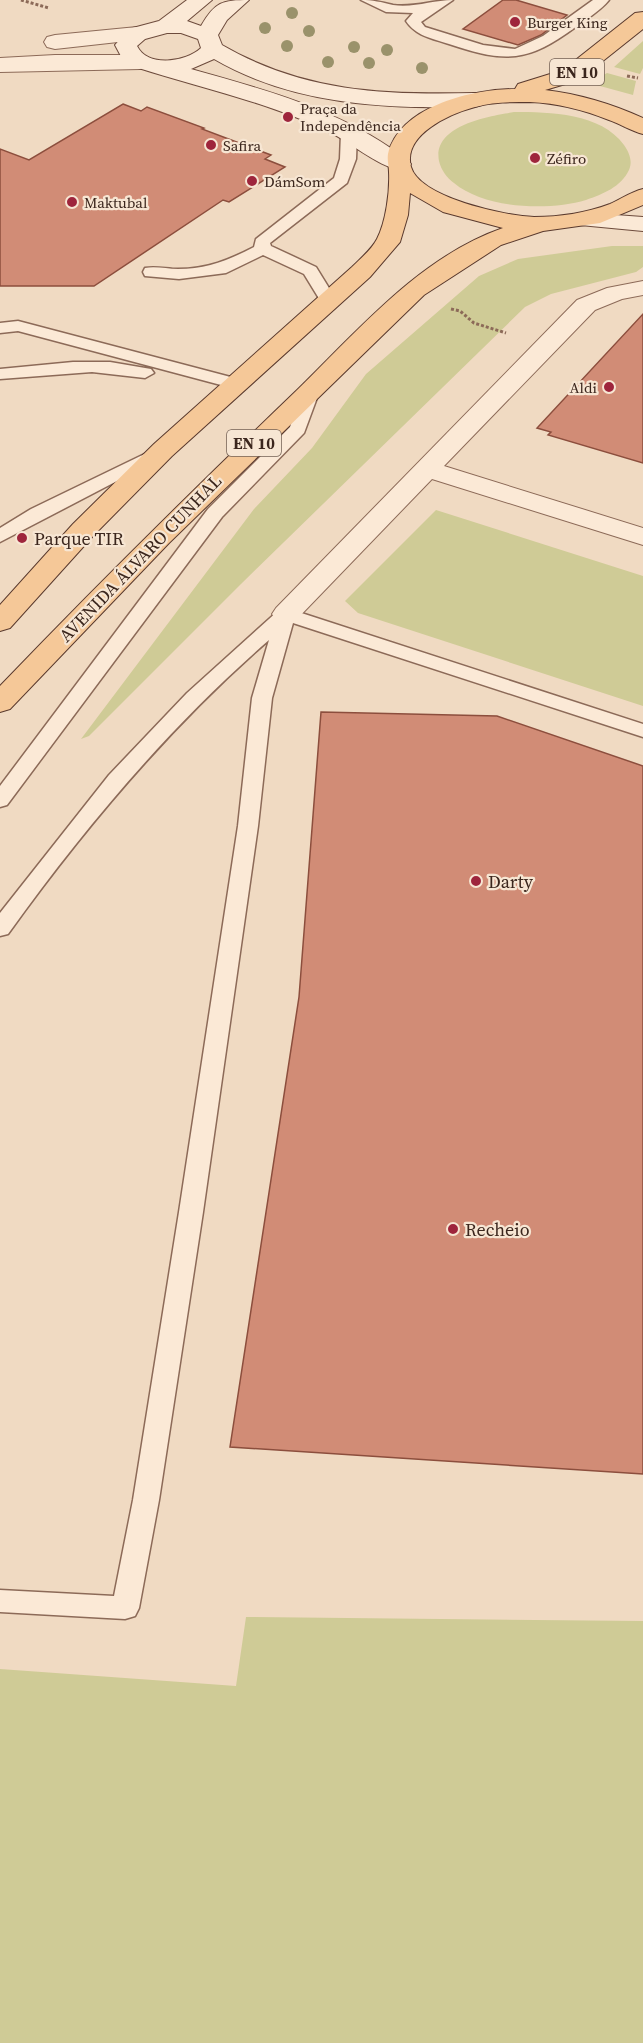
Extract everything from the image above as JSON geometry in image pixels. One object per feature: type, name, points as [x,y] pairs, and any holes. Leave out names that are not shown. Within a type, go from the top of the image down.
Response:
[{"type":"main road","points":[[167,26],[201,0]]},
{"type":"main road","points":[[0,65],[55,62],[143,63],[160,66],[188,64],[208,55],[218,16],[238,0]]},
{"type":"main road","name":"EN 10","points":[[0,622],[83,530],[163,450],[361,272],[388,242],[396,215],[401,150],[410,133],[430,117],[456,105],[571,75],[643,18]]},
{"type":"main road","points":[[0,46],[137,34],[167,26],[184,27],[210,42],[235,64],[264,76],[320,91],[377,98],[485,99]]},
{"type":"main road","points":[[137,34],[126,45],[132,57],[143,63],[211,81],[290,109],[349,133],[377,148],[400,167]]},
{"type":"main road","name":"EN 10","points":[[485,99],[547,96],[581,101],[616,112],[643,127]]},
{"type":"main road","name":"EN 10","points":[[400,167],[418,189],[449,207],[492,220],[539,224],[588,220],[620,210],[643,196]]},
{"type":"main road","points":[[588,220],[643,224]]},
{"type":"main road","name":"AVENIDA ÁLVARO CUNHAL","points":[[0,703],[159,537],[312,387],[416,290],[450,265],[492,240],[539,224]]},
{"type":"main road","points":[[286,614],[586,305],[616,293],[643,288]]},
{"type":"main road","points":[[426,469],[643,537]]},
{"type":"lane","points":[[446,0],[428,9],[413,21],[420,30],[500,53],[517,53],[543,42],[602,0]]},
{"type":"lane","points":[[372,1],[391,9],[428,9]]},
{"type":"lane","points":[[263,249],[262,242],[341,180],[348,159],[349,133]]},
{"type":"lane","points":[[151,272],[179,274],[226,268],[263,249]]},
{"type":"lane","points":[[263,249],[310,272],[329,301]]},
{"type":"lane","points":[[0,328],[18,326],[230,388]]},
{"type":"lane","points":[[0,374],[43,369],[127,368],[230,388]]},
{"type":"lane","points":[[0,800],[215,513],[298,429],[312,387]]},
{"type":"lane","points":[[0,536],[39,513],[163,450]]},
{"type":"lane","points":[[286,614],[643,731]]},
{"type":"lane","points":[[2,924],[84,820],[194,696],[286,614]]},
{"type":"lane","points":[[0,1601],[125,1608],[146,1500],[192,1212],[225,968],[248,826],[262,698],[286,614]]},
{"type":"path","points":[[446,307],[460,311],[474,324],[507,333],[501,340]]},
{"type":"shaded area","points":[[643,41],[643,68],[640,74],[614,67]]},
{"type":"shaded area","points":[[607,73],[636,81],[633,95],[589,83]]},
{"type":"shaded area","points":[[514,112],[574,116],[602,126],[614,134],[629,154],[630,167],[626,176],[605,192],[586,200],[554,206],[500,203],[467,192],[449,179],[439,161],[439,149],[444,139],[465,124]]},
{"type":"shaded area","points":[[612,246],[643,246],[643,267],[636,272],[551,294],[525,307],[89,736],[81,739],[254,509],[312,448],[366,374],[479,276],[518,259]]},
{"type":"shaded area","points":[[436,510],[643,576],[643,706],[358,613],[345,601]]},
{"type":"shaded area","points":[[246,1617],[643,1621],[643,2043],[0,2043],[0,1669],[236,1686]]},
{"type":"building","name":"Burger King","points":[[503,0],[516,0],[567,15],[541,35],[518,45],[463,29]]},
{"type":"building","points":[[123,104],[141,111],[147,107],[204,128],[202,129],[271,155],[265,159],[285,167],[229,202],[223,200],[94,286],[0,286],[0,149],[29,160]]},
{"type":"building","name":"Aldi","points":[[643,314],[643,463],[548,435],[551,432],[537,428]]},
{"type":"building","name":"Recheio","points":[[321,712],[497,716],[643,766],[643,1474],[230,1447],[299,997]]},
{"type":"place","name":"Burger King","points":[[515,22]]},
{"type":"place","name":"Praça da Independência","points":[[288,117]]},
{"type":"place","name":"Safira","points":[[211,145]]},
{"type":"place","name":"Zéfiro","points":[[535,158]]},
{"type":"place","name":"DámSom","points":[[252,181]]},
{"type":"place","name":"Maktubal","points":[[72,202]]},
{"type":"place","name":"Aldi","points":[[609,387]]},
{"type":"place","name":"Parque TIR","points":[[22,538]]},
{"type":"place","name":"Darty","points":[[476,881]]},
{"type":"place","name":"Recheio","points":[[453,1229]]}]
